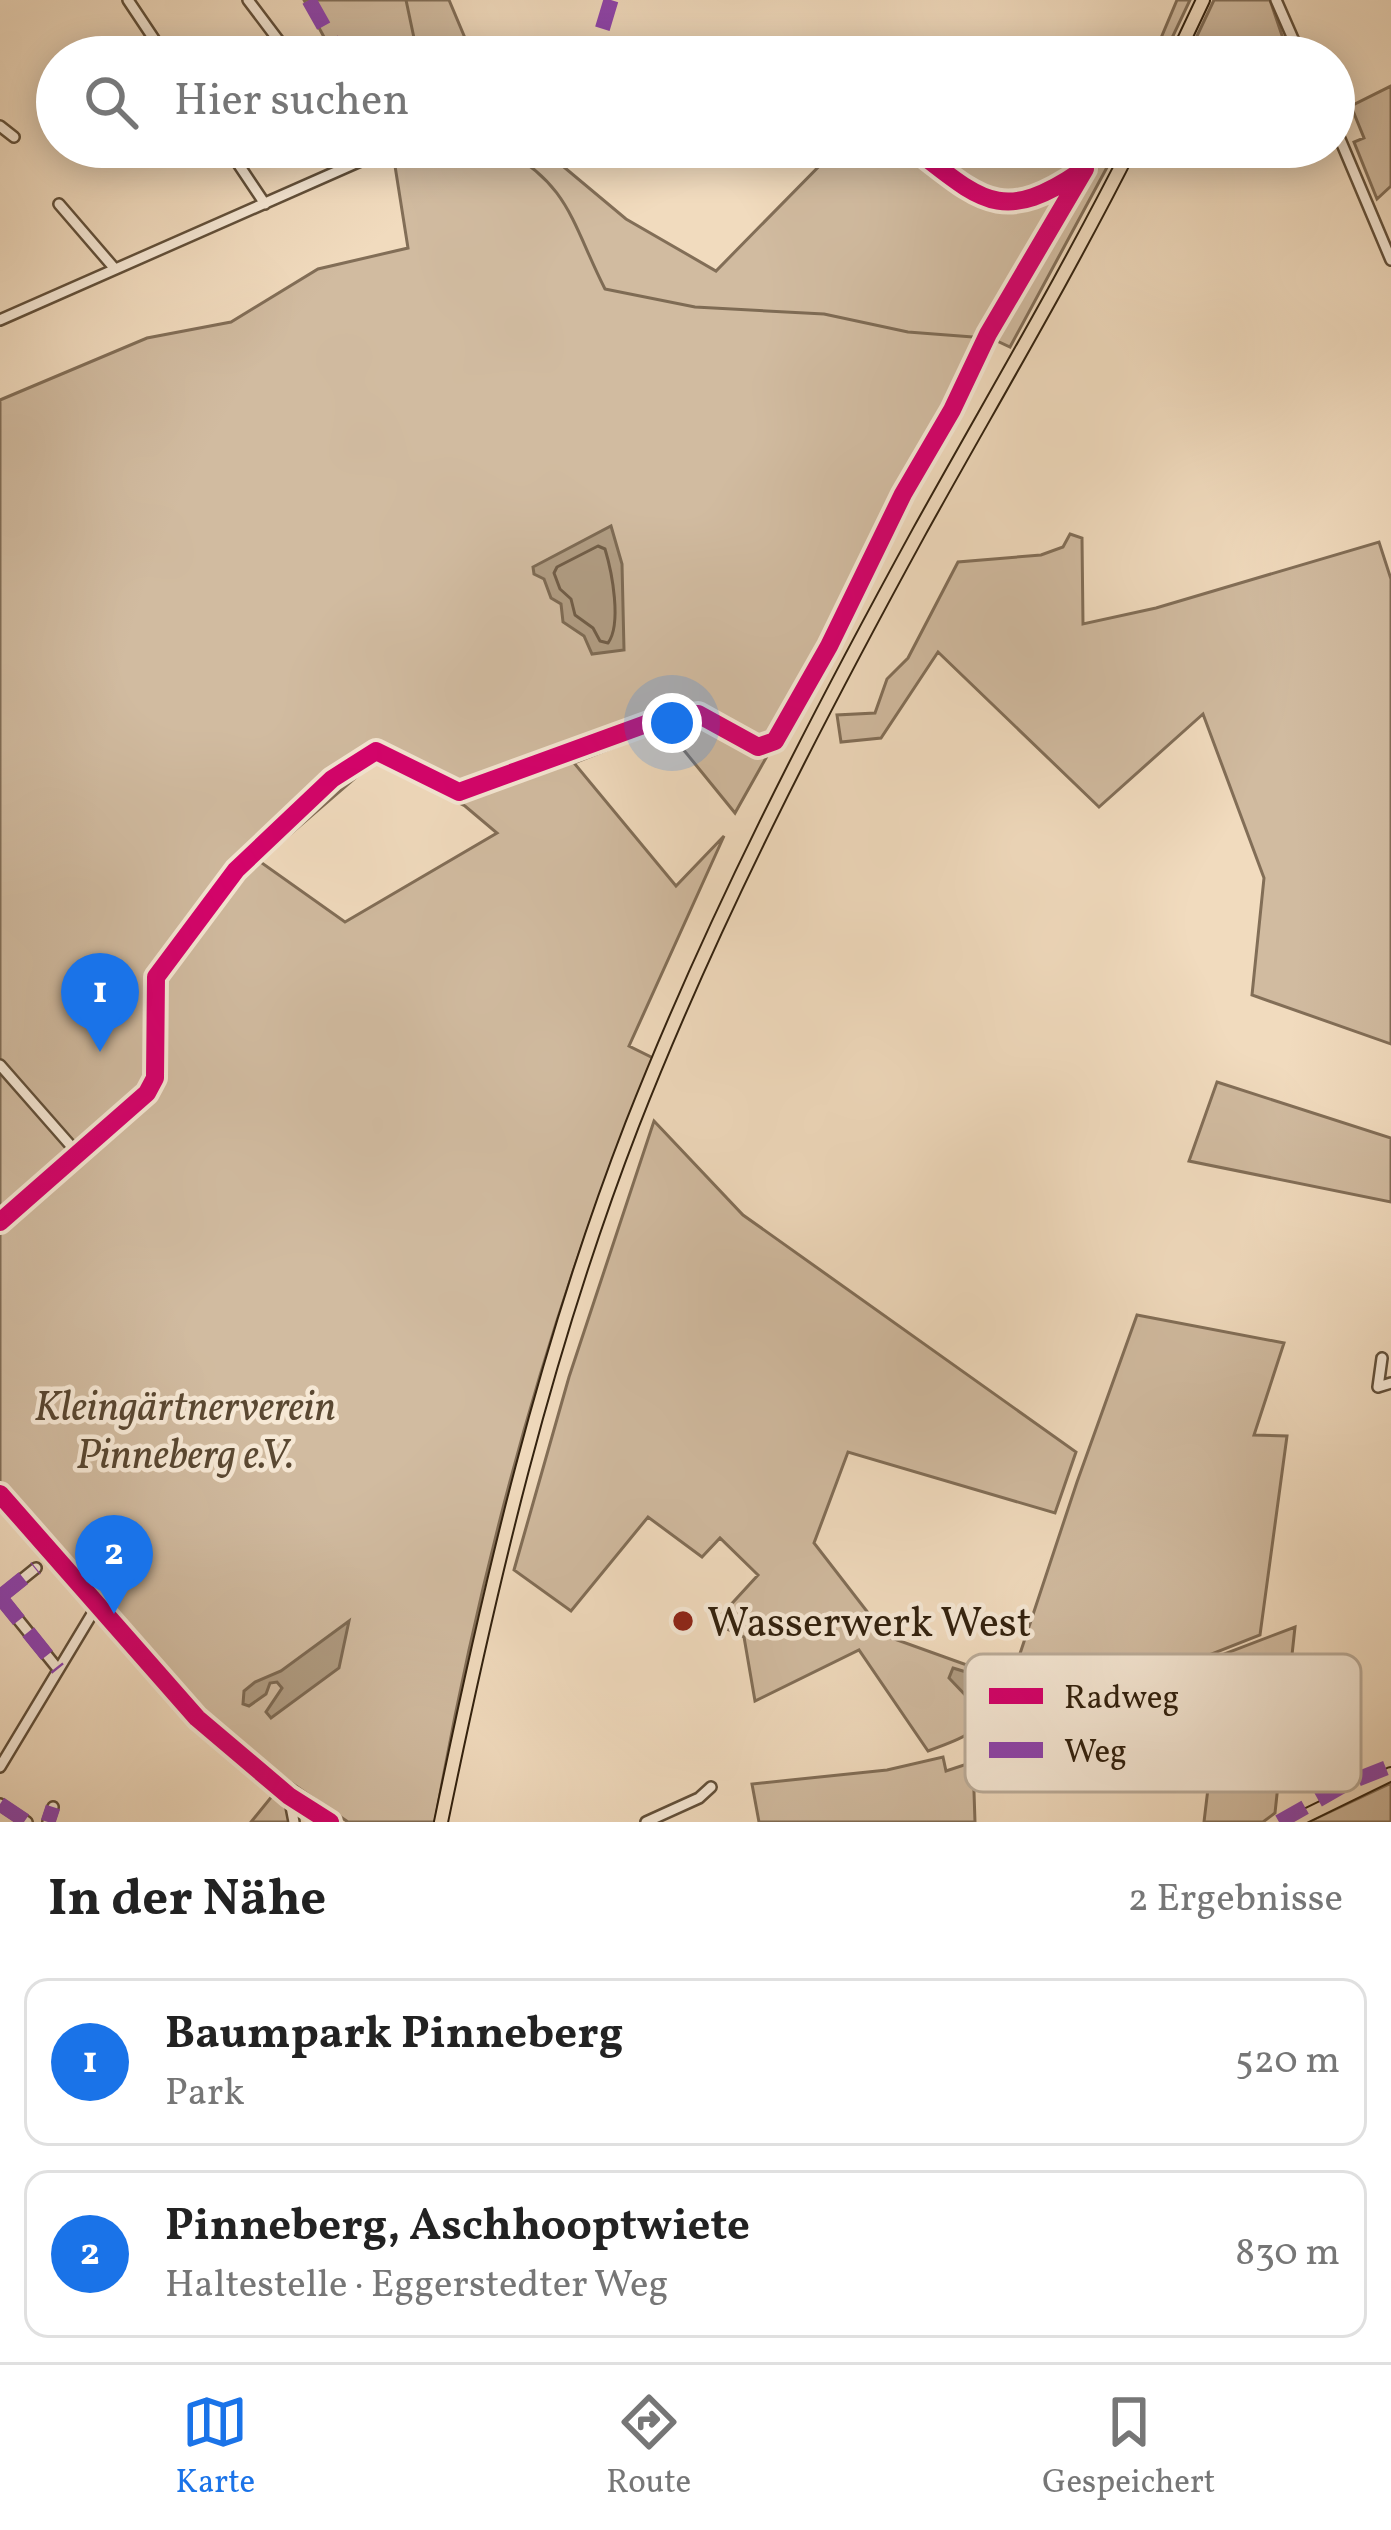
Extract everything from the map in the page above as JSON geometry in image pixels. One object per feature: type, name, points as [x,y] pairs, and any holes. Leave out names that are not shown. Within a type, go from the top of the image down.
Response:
[{"type":"main road","points":[[1186,36],[1203,0]]},
{"type":"main road","points":[[442,1820],[470,1674],[545,1375],[642,1101],[742,875],[826,705],[1120,168]]},
{"type":"main road","points":[[1361,1789],[1391,1774]]},
{"type":"main road","points":[[1293,1822],[1354,1792]]},
{"type":"street","points":[[128,0],[152,36]]},
{"type":"street","points":[[248,0],[275,36]]},
{"type":"street","points":[[1276,0],[1291,36]]},
{"type":"street","points":[[0,126],[14,137]]},
{"type":"street","points":[[241,168],[265,205]]},
{"type":"street","points":[[2,316],[346,168]]},
{"type":"street","points":[[1352,168],[1391,260]]},
{"type":"street","points":[[59,204],[115,269]]},
{"type":"street","points":[[0,1065],[79,1155],[0,1222]]},
{"type":"street","points":[[1382,1358],[1378,1387],[1391,1383]]},
{"type":"street","points":[[0,1494],[197,1718],[282,1788],[293,1808],[294,1822]]},
{"type":"street","points":[[36,1568],[0,1597],[58,1669]]},
{"type":"street","points":[[0,1767],[98,1604]]},
{"type":"street","points":[[646,1822],[699,1798],[711,1787]]},
{"type":"street","points":[[0,1804],[27,1822]]},
{"type":"street","points":[[48,1822],[53,1807]]},
{"type":"green space","points":[[304,0],[449,0],[464,36],[323,36]]},
{"type":"green space","points":[[1177,0],[1190,0],[1173,36],[1162,36]]},
{"type":"green space","points":[[1214,0],[1270,0],[1282,36],[1197,36]]},
{"type":"green space","points":[[1391,86],[1391,186],[1377,199],[1355,144],[1364,138],[1355,104]]},
{"type":"green space","name":"Kleingärtnerverein Pinneberg e.V.","points":[[395,168],[565,168],[626,219],[716,271],[817,168],[1107,168],[1010,347],[982,334],[829,646],[735,813],[665,727],[574,763],[676,886],[724,836],[629,1046],[653,1058],[582,1244],[523,1434],[474,1627],[435,1822],[348,1822],[290,1782],[202,1712],[0,1482],[0,400],[147,338],[231,322],[318,269],[408,248]],"holes":[[[376,760],[465,806],[497,833],[345,922],[259,861]]]},
{"type":"green space","points":[[1070,534],[1082,538],[1083,624],[1156,608],[1379,542],[1391,579],[1391,1044],[1252,995],[1264,878],[1203,714],[1099,807],[938,652],[881,738],[841,742],[837,715],[875,713],[887,679],[908,658],[958,562],[1041,555],[1063,547]]},
{"type":"green space","points":[[1217,1082],[1391,1138],[1391,1202],[1189,1161]]},
{"type":"green space","points":[[654,1121],[743,1215],[1076,1452],[1055,1513],[848,1452],[814,1543],[886,1636],[965,1664],[965,1734],[928,1751],[859,1650],[755,1701],[744,1637],[714,1623],[758,1575],[720,1538],[702,1557],[648,1517],[571,1611],[514,1570],[569,1377]]},
{"type":"green space","points":[[1137,1315],[1284,1343],[1254,1435],[1287,1436],[1260,1635],[1212,1654],[1020,1654]]},
{"type":"green space","points":[[1295,1627],[1292,1654],[1224,1654]]},
{"type":"green space","points":[[943,1757],[946,1771],[965,1765],[965,1792],[974,1792],[975,1822],[759,1822],[752,1784],[887,1770]]},
{"type":"green space","points":[[1391,1783],[1391,1822],[1308,1822]]},
{"type":"green space","points":[[277,1790],[285,1796],[290,1822],[251,1822]]},
{"type":"green space","points":[[1208,1792],[1277,1792],[1275,1813],[1263,1822],[1204,1822]]},
{"type":"water","points":[[611,526],[622,564],[624,650],[592,654],[584,636],[563,622],[561,604],[551,598],[533,567]]},
{"type":"water","points":[[349,1621],[339,1668],[271,1718],[266,1712],[282,1688],[277,1682],[270,1683],[266,1694],[249,1706],[243,1704],[244,1691],[255,1682],[281,1671]]},
{"type":"water","points":[[953,1668],[965,1672],[965,1695],[949,1678]]},
{"type":"waterway","points":[[406,0],[414,36]]},
{"type":"waterway","points":[[531,168],[566,208],[605,289],[695,307],[824,314],[908,332],[973,337]]},
{"type":"marked path","points":[[309,0],[329,36]]},
{"type":"marked path","points":[[600,36],[611,0]]},
{"type":"marked path","points":[[0,1597],[36,1568]]},
{"type":"marked path","points":[[0,1597],[58,1669]]},
{"type":"marked path","points":[[1361,1778],[1391,1766]]},
{"type":"marked path","points":[[1279,1822],[1332,1792]]},
{"type":"marked path","points":[[0,1804],[27,1822]]},
{"type":"marked path","points":[[48,1822],[53,1807]]},
{"type":"cycle path","points":[[940,168],[974,192],[1010,202],[1053,189],[1080,172]]},
{"type":"cycle path","points":[[0,1222],[147,1093],[155,1078],[156,977],[236,870],[332,779],[376,751],[459,792],[657,720],[698,714],[758,747],[775,741],[829,646],[988,334],[1085,169]]},
{"type":"cycle path","points":[[0,1494],[197,1718],[289,1796],[330,1822]]},
{"type":"place","name":"Baumpark Pinneberg","points":[[100,1052]]},
{"type":"place","name":"Pinneberg, Aschhooptwiete","points":[[114,1614]]},
{"type":"place","name":"Wasserwerk West","points":[[683,1621]]}]
